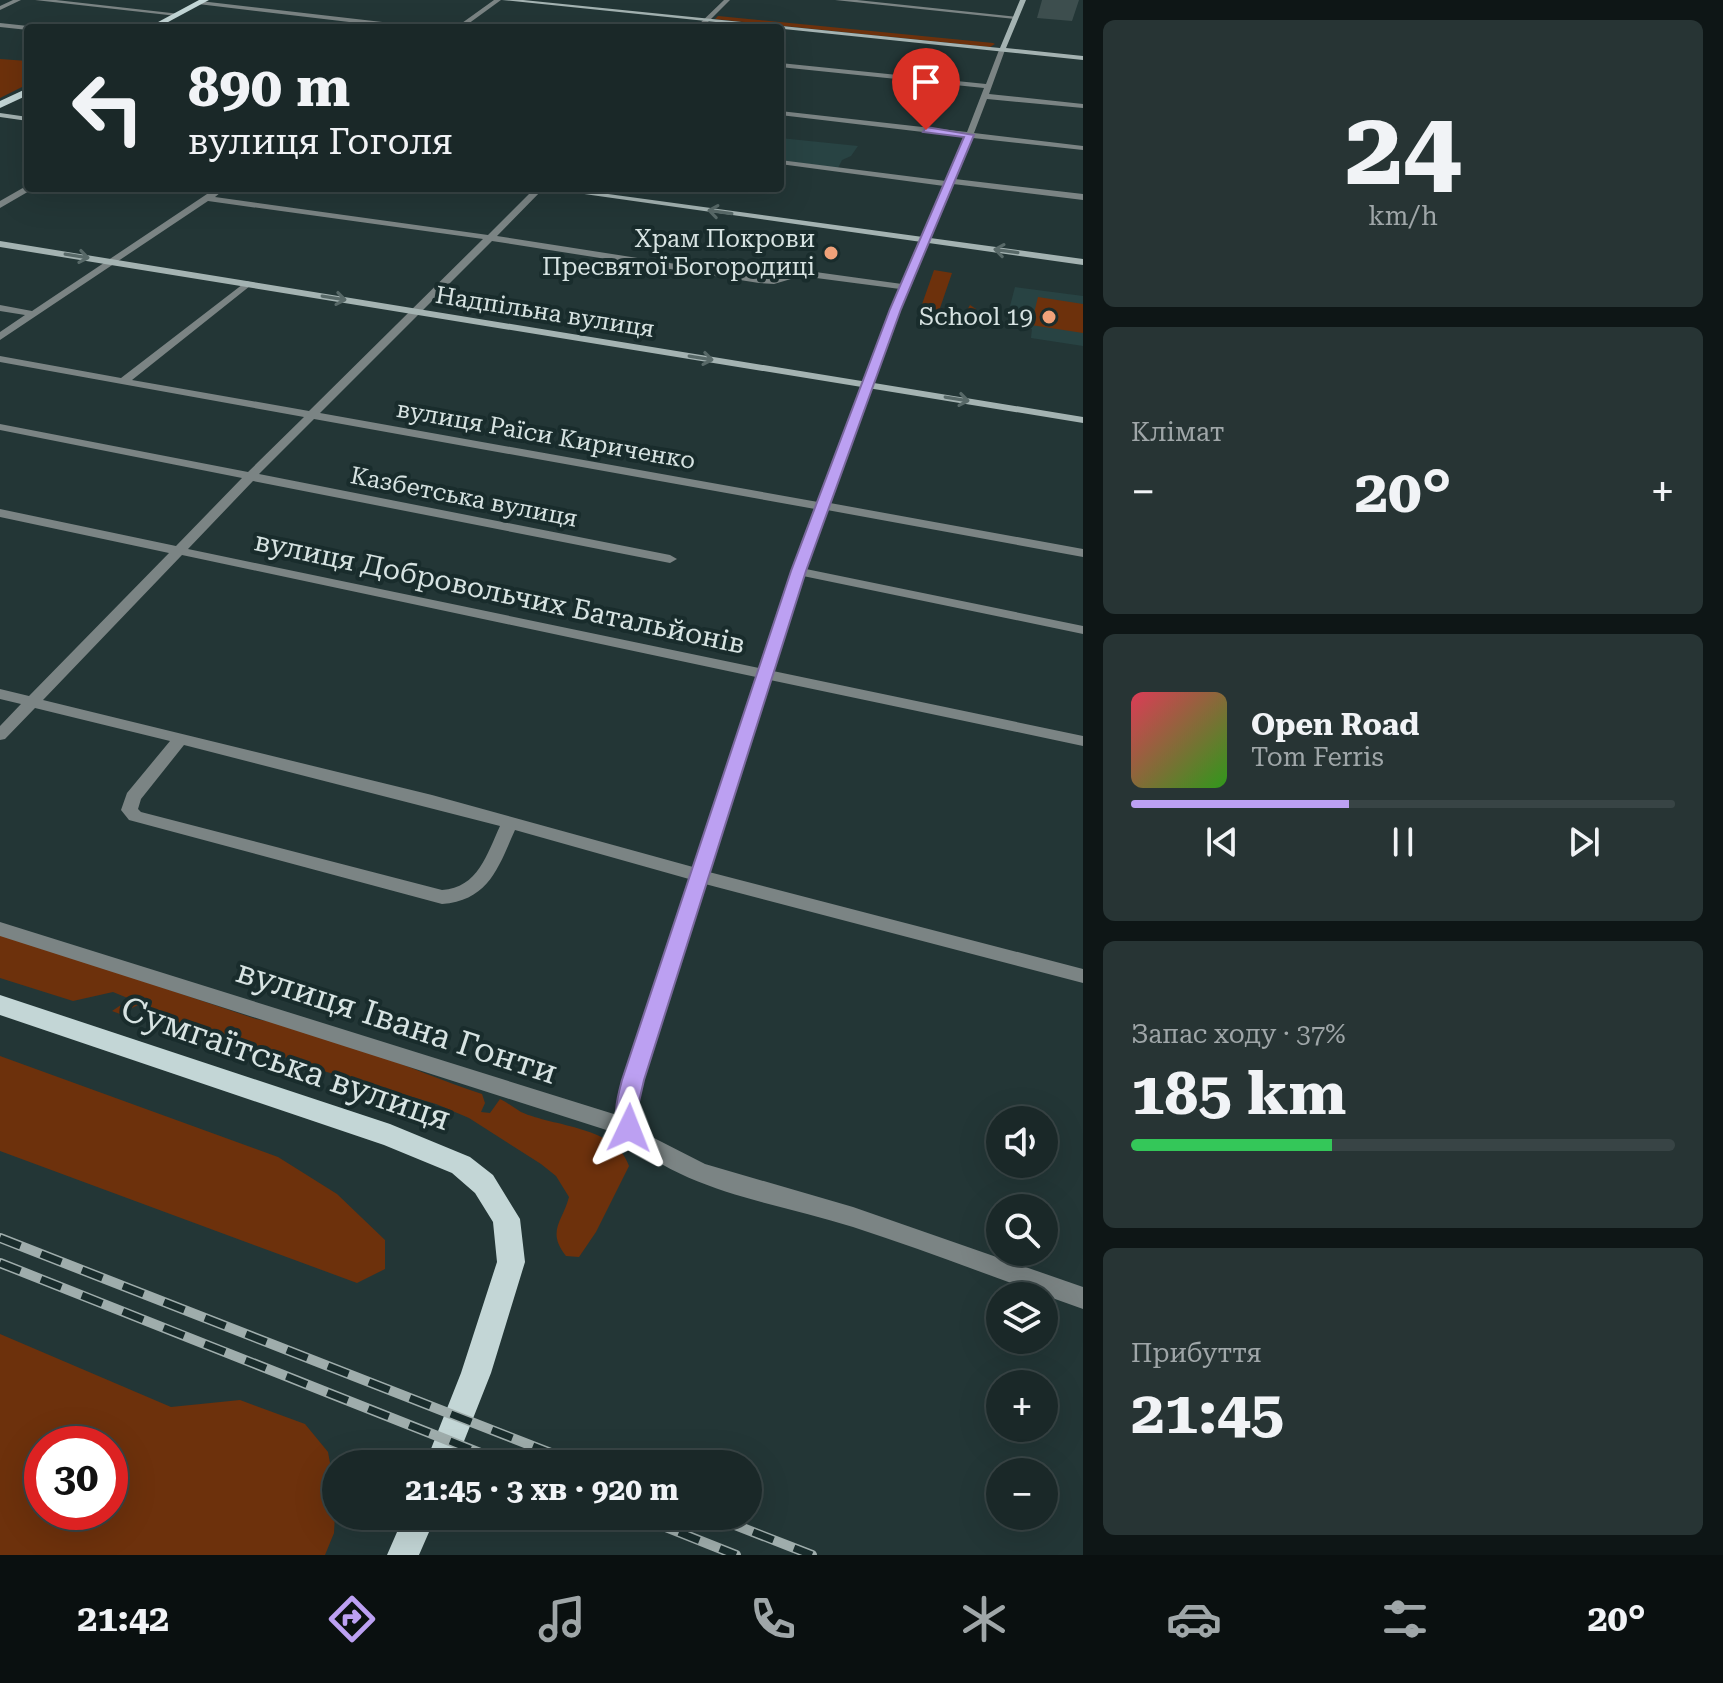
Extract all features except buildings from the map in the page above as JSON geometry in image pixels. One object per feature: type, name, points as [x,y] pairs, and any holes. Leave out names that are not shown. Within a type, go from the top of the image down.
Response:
[{"type":"main road","points":[[505,0],[752,24]]},
{"type":"main road","points":[[572,0],[1003,46],[1083,58]]},
{"type":"main road","points":[[1003,46],[1023,0]]},
{"type":"main road","points":[[158,24],[202,1]]},
{"type":"main road","points":[[784,27],[1083,50]]},
{"type":"main road","points":[[0,105],[24,93]]},
{"type":"main road","points":[[0,115],[24,118]]},
{"type":"main road","points":[[572,192],[1083,262]]},
{"type":"main road","name":"Надпільна вулиця","points":[[0,244],[1083,420]]},
{"type":"main road","name":"Сумгаїтська вулиця","points":[[0,1005],[390,1135],[461,1165],[484,1184],[506,1219],[511,1262],[476,1373],[446,1450]]},
{"type":"main road","points":[[403,1555],[414,1530]]},
{"type":"street","points":[[0,8],[18,0]]},
{"type":"street","points":[[38,0],[177,14]]},
{"type":"street","points":[[464,24],[498,0]]},
{"type":"street","points":[[702,24],[727,0]]},
{"type":"street","points":[[838,0],[1015,17]]},
{"type":"street","points":[[202,1],[385,24]]},
{"type":"street","points":[[0,25],[24,28]]},
{"type":"street","points":[[629,1128],[626,1106],[629,1094],[798,571],[904,287],[970,135],[1003,46]]},
{"type":"street","points":[[784,66],[1083,106]]},
{"type":"street","points":[[784,113],[1083,148]]},
{"type":"street","points":[[784,162],[1083,197]]},
{"type":"street","points":[[0,205],[24,190]]},
{"type":"street","points":[[0,337],[216,192]]},
{"type":"street","points":[[0,735],[312,414],[539,192]]},
{"type":"street","points":[[206,198],[766,281],[801,273],[904,287]]},
{"type":"street","points":[[122,382],[247,284]]},
{"type":"street","points":[[0,308],[34,314]]},
{"type":"street","name":"вулиця Раїси Кириченко","points":[[0,359],[1083,553]]},
{"type":"street","name":"Казбетська вулиця","points":[[0,427],[670,559]]},
{"type":"street","name":"вулиця Добровольчих Батальйонів","points":[[0,513],[1083,741]]},
{"type":"street","points":[[798,571],[1083,630]]},
{"type":"street","points":[[0,694],[510,822],[701,876],[1083,976]]},
{"type":"street","points":[[180,740],[133,797],[129,810],[135,816],[442,897],[462,896],[476,887],[510,822]]},
{"type":"street","name":"вулиця Івана Гонти","points":[[0,929],[629,1128],[647,1147],[698,1170],[850,1216],[1083,1298]]},
{"type":"shaded area","points":[[718,16],[995,44],[990,47],[715,19]]},
{"type":"shaded area","points":[[0,59],[24,61],[24,86],[0,98]]},
{"type":"shaded area","points":[[784,138],[858,146],[851,156],[842,160],[838,168],[784,161]]},
{"type":"shaded area","points":[[934,270],[952,273],[940,308],[966,312],[970,305],[976,309],[974,315],[920,310]]},
{"type":"shaded area","name":"School 19","points":[[1015,287],[1083,296],[1083,346],[1031,338],[1032,329],[1012,326],[1015,316],[1008,314]]},
{"type":"shaded area","points":[[1038,297],[1083,304],[1083,333],[1031,325]]},
{"type":"shaded area","points":[[0,933],[256,1019],[314,1033],[370,1052],[482,1094],[485,1103],[481,1112],[490,1113],[500,1099],[521,1112],[598,1135],[622,1153],[629,1166],[596,1232],[579,1257],[566,1256],[557,1240],[557,1233],[569,1197],[556,1176],[469,1118],[436,1104],[320,1070],[254,1046],[174,1027],[160,1011],[138,1005],[120,1014],[112,1011],[130,999],[113,992],[73,1001],[0,978]]},
{"type":"shaded area","points":[[0,1056],[278,1157],[337,1194],[385,1240],[385,1269],[357,1283],[0,1151]]},
{"type":"shaded area","points":[[0,1334],[171,1407],[240,1400],[305,1424],[326,1450],[322,1450],[322,1530],[334,1530],[325,1555],[0,1555]]},
{"type":"railway","points":[[0,1238],[543,1450]]},
{"type":"railway","points":[[0,1263],[473,1450]]},
{"type":"railway","points":[[673,1530],[736,1555]]},
{"type":"railway","points":[[748,1530],[812,1555]]},
{"type":"place","name":"Храм Покрови Пресвятої Богородиці","points":[[831,253]]},
{"type":"place","name":"School 19","points":[[1049,317]]},
{"type":"route","points":[[629,1128],[626,1106],[633,1080],[798,571],[896,309],[970,135],[926,130]]}]
